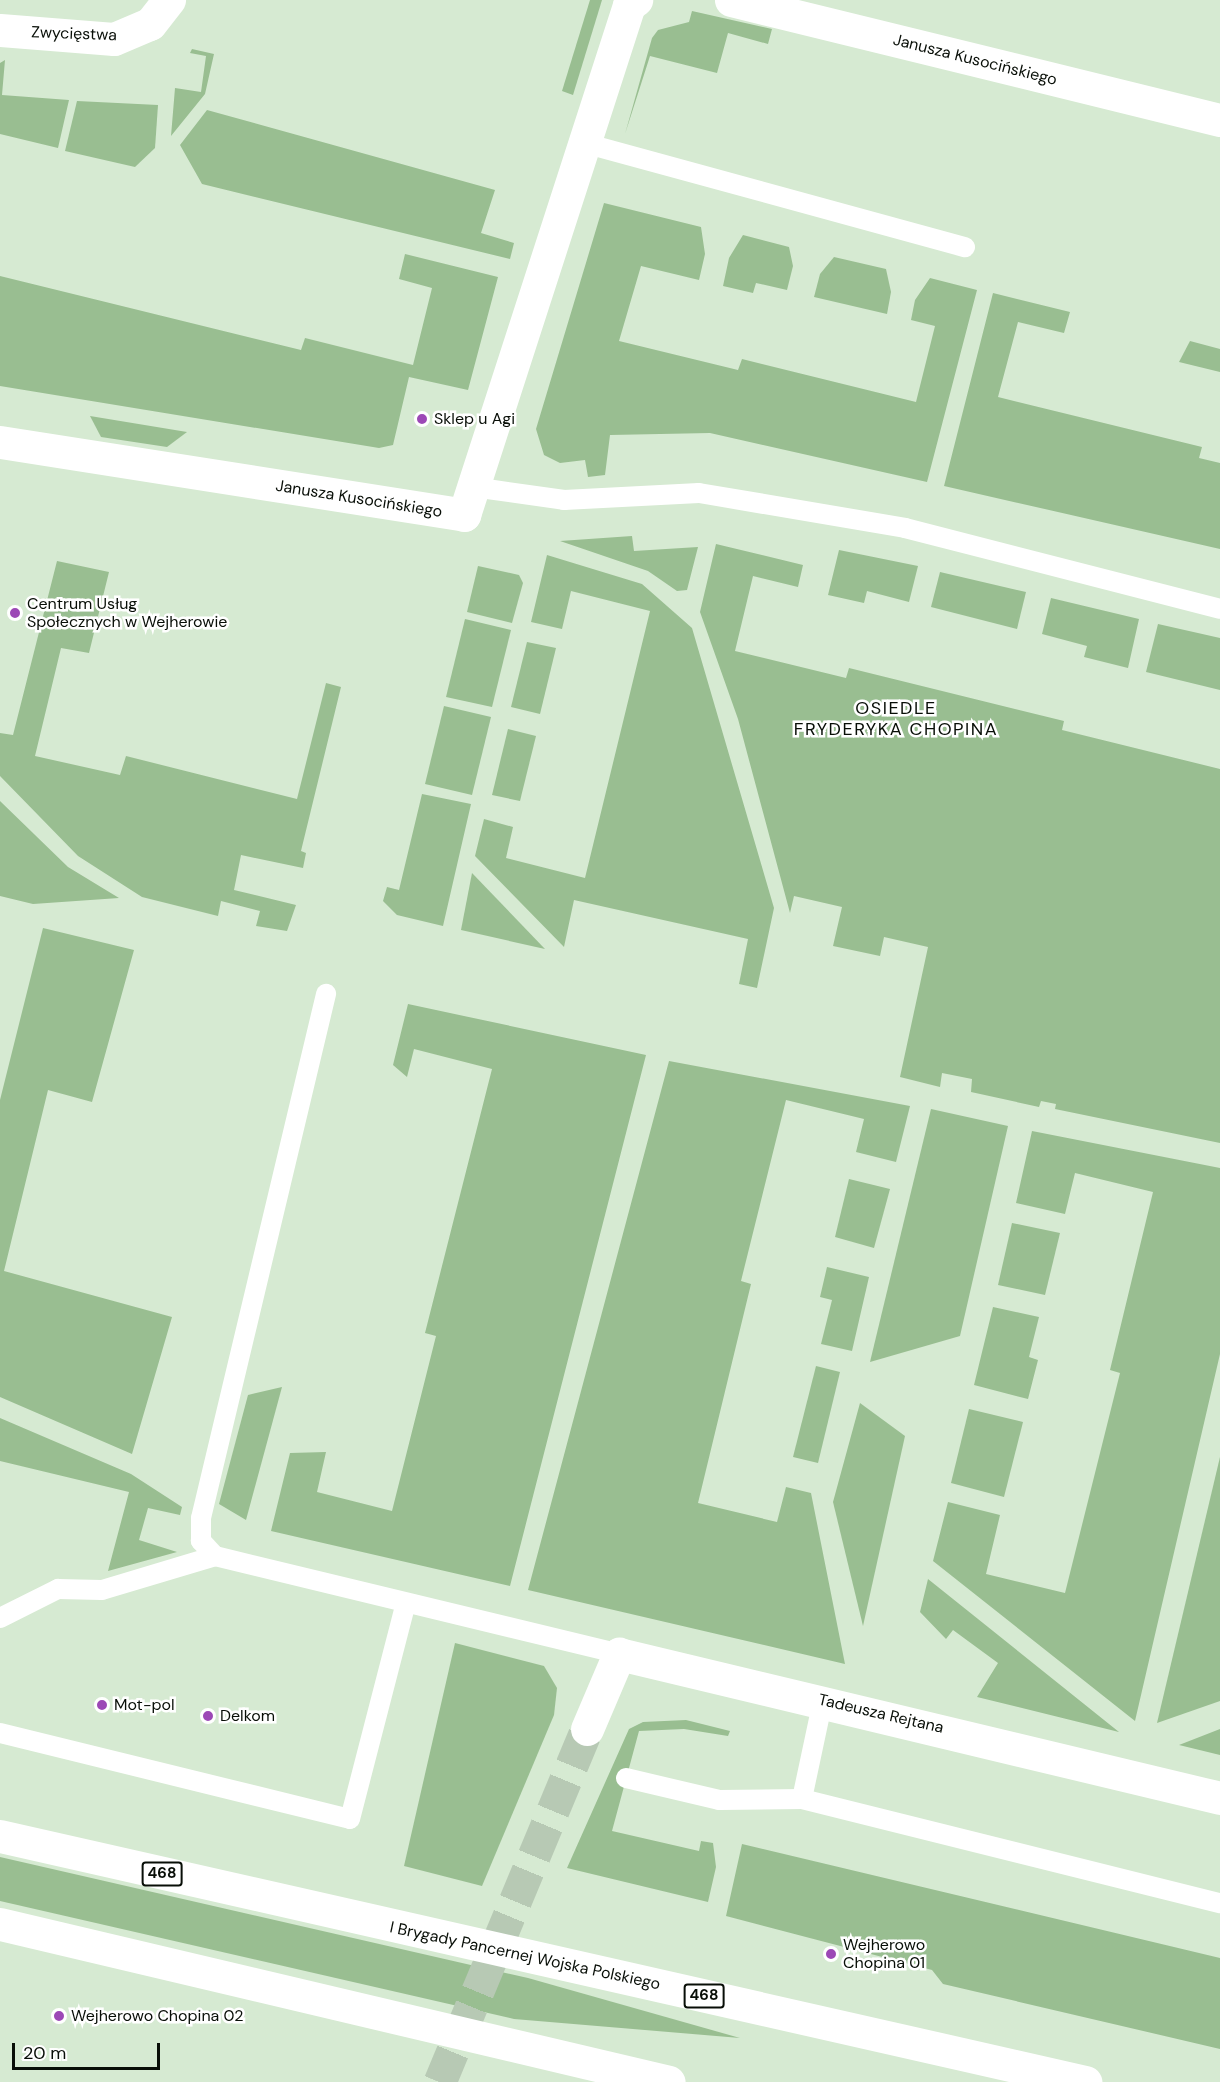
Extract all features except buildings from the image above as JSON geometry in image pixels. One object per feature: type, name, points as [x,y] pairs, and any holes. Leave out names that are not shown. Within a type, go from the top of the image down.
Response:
[{"type":"street","name":"Zwycięstwa","points":[[0,30],[114,39],[150,24],[169,0]]},
{"type":"street","name":"Janusza Kusocińskiego","points":[[0,442],[464,515],[630,4],[636,0]]},
{"type":"street","name":"Janusza Kusocińskiego","points":[[730,0],[1220,120]]},
{"type":"street","name":"Tadeusza Rejtana","points":[[619,1654],[823,1700],[1220,1798]]},
{"type":"street","points":[[587,1729],[619,1654]]},
{"type":"street","name":"I Brygady Pancernej Wojska Polskiego","points":[[0,1836],[1086,2082]]},
{"type":"street","points":[[0,1924],[669,2082]]},
{"type":"lane","points":[[584,143],[965,247]]},
{"type":"lane","points":[[473,488],[564,500],[699,493],[905,528],[1220,609]]},
{"type":"lane","points":[[215,1556],[201,1540],[201,1518],[327,994]]},
{"type":"lane","points":[[0,1618],[58,1589],[102,1590],[215,1556],[619,1654]]},
{"type":"lane","points":[[0,1734],[350,1819],[406,1603]]},
{"type":"lane","points":[[802,1799],[823,1700]]},
{"type":"lane","points":[[626,1778],[719,1800],[802,1799],[1220,1903]]},
{"type":"green space","points":[[590,0],[602,0],[573,95],[562,91]]},
{"type":"green space","points":[[692,11],[772,29],[768,44],[728,33],[717,73],[650,56],[625,134],[652,38],[658,30],[689,22]]},
{"type":"green space","points":[[192,49],[214,54],[205,94],[171,136],[175,88],[201,92],[206,56],[190,53]]},
{"type":"green space","points":[[5,60],[2,95],[69,100],[58,148],[0,134],[0,63]]},
{"type":"green space","points":[[77,101],[158,105],[155,148],[135,167],[65,151]]},
{"type":"green space","points":[[207,110],[495,190],[481,233],[514,243],[510,259],[202,184],[180,145]]},
{"type":"green space","points":[[604,203],[701,227],[705,254],[699,280],[641,266],[619,341],[738,370],[742,359],[916,402],[935,326],[911,320],[915,300],[930,278],[977,290],[927,482],[710,433],[610,435],[605,475],[588,477],[585,460],[560,463],[544,455],[536,429]]},
{"type":"green space","points":[[743,235],[789,247],[793,266],[787,290],[756,283],[753,293],[723,286],[729,258]]},
{"type":"green space","points":[[405,254],[498,277],[468,390],[409,377],[393,445],[379,448],[0,386],[0,276],[301,350],[305,338],[413,365],[432,288],[399,279]]},
{"type":"green space","points":[[834,257],[886,269],[891,292],[887,314],[814,297],[820,274]]},
{"type":"green space","points":[[993,293],[1070,312],[1064,333],[1018,322],[998,397],[1202,447],[1199,458],[1220,463],[1220,549],[944,486]]},
{"type":"green space","points":[[1190,341],[1220,349],[1220,372],[1179,362]]},
{"type":"green space","points":[[90,416],[187,432],[167,447],[101,437]]},
{"type":"green space","points":[[632,536],[634,551],[698,547],[687,590],[677,591],[648,571],[560,541]]},
{"type":"green space","points":[[716,544],[803,565],[798,587],[753,576],[735,651],[846,678],[849,668],[1064,721],[1062,730],[1220,769],[1220,1143],[1055,1109],[1056,1104],[1041,1101],[1039,1107],[971,1092],[972,1079],[942,1073],[940,1087],[900,1077],[928,947],[884,937],[880,956],[833,946],[842,907],[794,896],[790,913],[738,719],[700,612]]},
{"type":"green space","points":[[839,550],[918,566],[909,602],[867,591],[864,603],[828,595]]},
{"type":"green space","points":[[547,555],[642,584],[692,628],[774,908],[757,988],[739,984],[748,939],[574,900],[564,947],[475,856],[484,819],[513,827],[506,858],[585,878],[650,611],[571,591],[562,629],[531,622]]},
{"type":"green space","points":[[57,561],[109,572],[89,653],[61,648],[35,756],[120,775],[126,756],[297,799],[326,683],[341,687],[301,851],[306,853],[303,868],[241,855],[234,890],[296,905],[287,931],[256,926],[260,911],[221,901],[218,916],[142,897],[78,856],[0,776],[0,733],[13,735]]},
{"type":"green space","points":[[478,566],[519,575],[523,583],[512,623],[467,612]]},
{"type":"green space","points":[[940,572],[1026,592],[1017,629],[931,607]]},
{"type":"green space","points":[[1051,598],[1139,619],[1128,668],[1084,657],[1087,646],[1042,634]]},
{"type":"green space","points":[[465,619],[511,630],[492,707],[446,697]]},
{"type":"green space","points":[[1158,624],[1220,638],[1220,690],[1146,672]]},
{"type":"green space","points":[[527,642],[556,648],[540,714],[511,707]]},
{"type":"green space","points":[[444,706],[491,717],[472,795],[425,784]]},
{"type":"green space","points":[[508,729],[536,736],[520,801],[492,795]]},
{"type":"green space","points":[[422,794],[471,804],[443,926],[397,915],[383,901],[387,887],[399,890]]},
{"type":"green space","points":[[0,801],[68,867],[119,898],[33,904],[0,896]]},
{"type":"green space","points":[[472,873],[545,949],[461,930]]},
{"type":"green space","points":[[43,928],[134,950],[92,1102],[48,1090],[4,1271],[172,1317],[132,1454],[0,1397],[0,1100]]},
{"type":"green space","points":[[408,1004],[646,1055],[510,1586],[271,1531],[290,1453],[326,1452],[317,1492],[392,1511],[436,1336],[425,1333],[492,1069],[414,1049],[407,1077],[393,1065]]},
{"type":"green space","points":[[669,1061],[910,1106],[896,1162],[856,1152],[864,1119],[786,1100],[741,1281],[751,1284],[698,1503],[777,1522],[786,1487],[811,1493],[845,1664],[528,1590]]},
{"type":"green space","points":[[931,1109],[1008,1126],[960,1336],[870,1362]]},
{"type":"green space","points":[[1032,1131],[1220,1168],[1220,1354],[1135,1721],[933,1561],[948,1502],[1000,1515],[986,1574],[1065,1593],[1120,1373],[1110,1370],[1153,1192],[1075,1173],[1065,1214],[1016,1203]]},
{"type":"green space","points":[[849,1179],[890,1189],[874,1248],[835,1237]]},
{"type":"green space","points":[[1012,1223],[1060,1233],[1045,1295],[998,1285]]},
{"type":"green space","points":[[827,1267],[869,1277],[852,1351],[821,1344],[832,1300],[820,1297]]},
{"type":"green space","points":[[993,1307],[1039,1317],[1029,1357],[1038,1360],[1028,1399],[974,1385]]},
{"type":"green space","points":[[816,1366],[840,1372],[818,1463],[793,1457]]},
{"type":"green space","points":[[282,1387],[246,1520],[219,1504],[248,1395]]},
{"type":"green space","points":[[860,1403],[905,1436],[863,1626],[833,1502]]},
{"type":"green space","points":[[969,1409],[1023,1422],[1004,1497],[951,1483]]},
{"type":"green space","points":[[0,1418],[131,1474],[182,1507],[180,1515],[148,1508],[139,1540],[177,1552],[108,1571],[129,1492],[0,1461]]},
{"type":"green space","points":[[1220,1457],[1220,1701],[1157,1723]]},
{"type":"green space","points":[[928,1579],[1119,1732],[977,1697],[998,1663],[953,1630],[946,1639],[920,1612]]},
{"type":"green space","points":[[455,1643],[544,1666],[557,1688],[554,1715],[482,1886],[404,1866]]},
{"type":"green space","points":[[686,1720],[730,1731],[728,1736],[684,1729],[639,1731],[612,1831],[699,1851],[701,1841],[713,1843],[716,1867],[708,1902],[567,1868],[629,1729],[643,1722]]},
{"type":"green space","points":[[1220,1729],[1220,1755],[1179,1745]]},
{"type":"green space","points":[[742,1844],[1220,1958],[1220,2049],[943,1984],[932,1970],[726,1916]]},
{"type":"green space","points":[[0,1857],[528,1978],[740,2038],[514,2019],[0,1901]]},
{"type":"tunnel","points":[[440,2082],[587,1729]]},
{"type":"place","name":"Sklep u Agi","points":[[422,419]]},
{"type":"place","name":"Centrum Usług Społecznych w Wejherowie","points":[[15,613]]},
{"type":"place","name":"Mot-pol","points":[[102,1705]]},
{"type":"place","name":"Delkom","points":[[208,1716]]},
{"type":"place","name":"Wejherowo Chopina 01","points":[[831,1954]]},
{"type":"place","name":"Wejherowo Chopina 02","points":[[59,2016]]},
{"type":"district","name":"OSIEDLE FRYDERYKA CHOPINA","points":[[896,719]]}]
